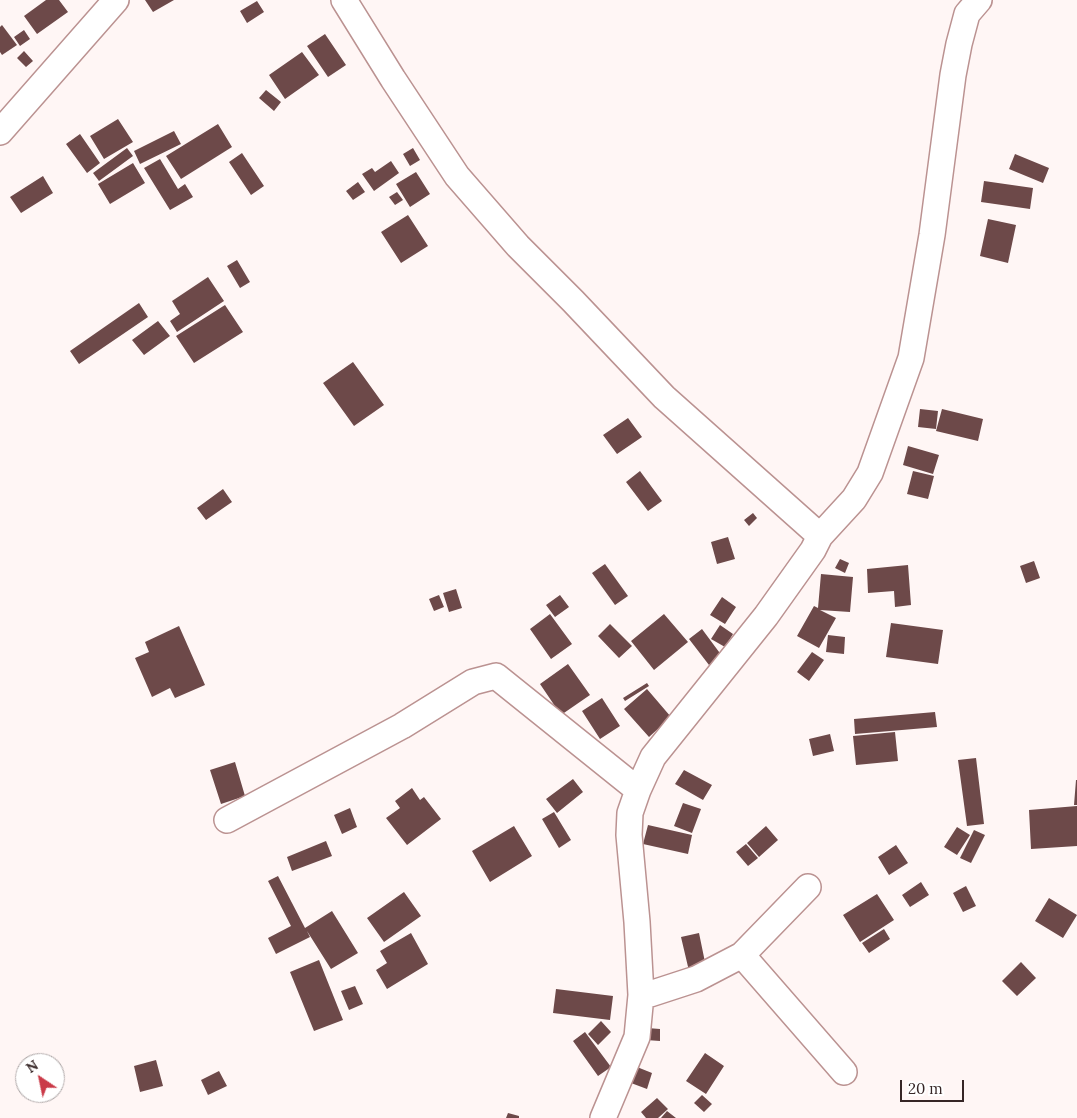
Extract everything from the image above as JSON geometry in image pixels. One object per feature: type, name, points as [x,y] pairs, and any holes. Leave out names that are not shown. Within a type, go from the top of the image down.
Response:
[{"type":"street","points":[[0,132],[116,0]]},
{"type":"street","points":[[344,0],[457,176],[518,246],[664,397],[820,536]]},
{"type":"street","points":[[603,1118],[637,1037],[641,995],[629,835],[630,813],[638,790],[654,757],[766,616],[813,550],[820,536],[854,500],[870,473],[910,358],[932,235],[957,52],[967,14],[980,0]]},
{"type":"street","points":[[227,820],[402,726],[473,682],[496,676],[638,790]]},
{"type":"street","points":[[641,995],[650,994],[696,979],[742,955],[808,887]]},
{"type":"street","points":[[742,955],[844,1072]]},
{"type":"building","points":[[46,0],[59,0],[68,12],[37,34],[24,16]]},
{"type":"building","points":[[145,0],[174,0],[153,12]]},
{"type":"building","points":[[257,1],[264,12],[247,23],[240,11]]},
{"type":"building","points":[[2,25],[17,45],[2,55],[0,52],[0,27]]},
{"type":"building","points":[[24,30],[30,39],[20,46],[14,37]]},
{"type":"building","points":[[325,34],[346,65],[328,77],[307,46]]},
{"type":"building","points":[[24,51],[33,61],[26,67],[17,58]]},
{"type":"building","points":[[302,52],[319,75],[285,99],[269,75]]},
{"type":"building","points":[[266,90],[281,102],[274,111],[259,98]]},
{"type":"building","points":[[118,119],[133,142],[104,159],[90,136]]},
{"type":"building","points":[[218,124],[232,147],[181,179],[166,156]]},
{"type":"building","points":[[174,131],[181,144],[140,164],[134,151]]},
{"type":"building","points":[[80,134],[100,163],[87,173],[66,144]]},
{"type":"building","points":[[127,148],[133,156],[99,181],[93,173]]},
{"type":"building","points":[[413,148],[420,160],[410,166],[403,154]]},
{"type":"building","points":[[242,153],[264,186],[251,195],[229,162]]},
{"type":"building","points":[[1015,154],[1049,168],[1043,183],[1009,169]]},
{"type":"building","points":[[160,159],[178,189],[185,184],[193,197],[170,210],[144,168]]},
{"type":"building","points":[[391,161],[399,173],[374,191],[362,174],[372,168],[375,172]]},
{"type":"building","points":[[133,163],[145,183],[110,204],[98,184]]},
{"type":"building","points":[[416,172],[430,194],[410,207],[396,184]]},
{"type":"building","points":[[43,176],[53,193],[21,213],[10,197]]},
{"type":"building","points":[[984,181],[1033,188],[1030,209],[981,202]]},
{"type":"building","points":[[358,182],[365,192],[353,200],[346,191]]},
{"type":"building","points":[[397,192],[403,200],[395,205],[389,197]]},
{"type":"building","points":[[408,215],[428,246],[401,263],[381,232]]},
{"type":"building","points":[[988,219],[1016,225],[1008,263],[980,256]]},
{"type":"building","points":[[237,260],[250,282],[240,288],[227,266]]},
{"type":"building","points":[[208,277],[224,301],[177,332],[170,321],[180,314],[172,301]]},
{"type":"building","points":[[139,303],[148,317],[79,364],[70,351]]},
{"type":"building","points":[[225,305],[243,332],[194,363],[176,336]]},
{"type":"building","points":[[158,321],[170,336],[144,355],[132,340]]},
{"type":"building","points":[[353,362],[384,405],[354,426],[323,383]]},
{"type":"building","points":[[920,409],[938,411],[936,429],[918,427]]},
{"type":"building","points":[[942,409],[983,419],[978,441],[936,431]]},
{"type":"building","points":[[628,418],[642,437],[617,454],[603,435]]},
{"type":"building","points":[[908,446],[939,455],[933,474],[903,465]]},
{"type":"building","points":[[640,471],[662,501],[648,511],[626,482]]},
{"type":"building","points":[[913,471],[934,476],[928,499],[907,494]]},
{"type":"building","points":[[223,489],[232,502],[206,520],[197,508]]},
{"type":"building","points":[[753,513],[757,518],[749,526],[744,520]]},
{"type":"building","points":[[728,537],[735,559],[717,564],[711,542]]},
{"type":"building","points":[[840,559],[849,563],[845,573],[835,568]]},
{"type":"building","points":[[1034,561],[1040,578],[1026,583],[1020,566]]},
{"type":"building","points":[[605,564],[628,596],[615,605],[592,573]]},
{"type":"building","points":[[908,565],[911,605],[895,607],[894,591],[868,593],[867,569]]},
{"type":"building","points":[[821,574],[853,577],[850,612],[820,610],[836,618],[819,648],[797,636],[814,606],[818,608]]},
{"type":"building","points":[[456,589],[462,608],[449,612],[443,593]]},
{"type":"building","points":[[439,595],[444,607],[434,611],[429,599]]},
{"type":"building","points":[[560,595],[569,607],[555,617],[546,605]]},
{"type":"building","points":[[722,597],[736,607],[725,624],[710,615]]},
{"type":"building","points":[[550,614],[572,644],[551,659],[530,629]]},
{"type":"building","points":[[664,614],[688,642],[654,670],[631,641]]},
{"type":"building","points":[[891,623],[943,630],[938,664],[886,657]]},
{"type":"building","points":[[610,624],[632,646],[619,658],[598,636]]},
{"type":"building","points":[[720,625],[733,634],[725,647],[711,639]]},
{"type":"building","points":[[179,626],[205,685],[175,698],[170,688],[152,697],[135,658],[149,652],[145,642]]},
{"type":"building","points":[[702,629],[722,656],[709,665],[689,639]]},
{"type":"building","points":[[828,635],[845,637],[844,654],[826,652]]},
{"type":"building","points":[[812,652],[824,660],[809,681],[797,672]]},
{"type":"building","points":[[568,664],[590,695],[561,715],[540,684]]},
{"type":"building","points":[[647,683],[649,686],[625,701],[623,698]]},
{"type":"building","points":[[647,689],[671,717],[649,737],[624,709]]},
{"type":"building","points":[[602,698],[620,726],[600,739],[582,711]]},
{"type":"building","points":[[935,712],[937,727],[855,734],[854,719]]},
{"type":"building","points":[[895,732],[898,761],[856,765],[853,736]]},
{"type":"building","points":[[830,734],[834,751],[813,756],[809,739]]},
{"type":"building","points":[[976,758],[984,824],[967,826],[958,760]]},
{"type":"building","points":[[235,762],[245,796],[221,804],[210,770]]},
{"type":"building","points":[[684,770],[712,785],[703,800],[675,784]]},
{"type":"building","points":[[573,779],[583,792],[557,813],[546,799]]},
{"type":"building","points":[[1076,780],[1077,805],[1074,805]]},
{"type":"building","points":[[412,788],[420,800],[424,797],[441,819],[407,845],[386,818],[400,808],[395,801]]},
{"type":"building","points":[[683,803],[701,809],[692,833],[674,826]]},
{"type":"building","points":[[1077,806],[1077,846],[1031,849],[1029,810]]},
{"type":"building","points":[[350,808],[357,827],[342,834],[334,815]]},
{"type":"building","points":[[554,812],[571,840],[559,848],[542,819]]},
{"type":"building","points":[[648,825],[692,835],[688,854],[643,844]]},
{"type":"building","points":[[514,826],[532,856],[490,882],[472,851]]},
{"type":"building","points":[[766,826],[778,840],[759,857],[747,843]]},
{"type":"building","points":[[957,827],[970,835],[957,855],[944,847]]},
{"type":"building","points":[[974,830],[985,835],[971,863],[960,858]]},
{"type":"building","points":[[326,841],[332,856],[292,871],[287,857]]},
{"type":"building","points":[[746,844],[758,858],[748,866],[736,852]]},
{"type":"building","points":[[896,845],[908,863],[889,875],[878,857]]},
{"type":"building","points":[[278,876],[305,928],[332,911],[358,953],[331,969],[307,931],[310,937],[276,954],[268,938],[291,926],[268,881]]},
{"type":"building","points":[[921,882],[929,895],[910,907],[902,895]]},
{"type":"building","points":[[966,886],[976,906],[963,912],[953,893]]},
{"type":"building","points":[[404,892],[421,916],[384,942],[367,918]]},
{"type":"building","points":[[877,894],[894,920],[860,942],[843,915]]},
{"type":"building","points":[[1049,898],[1077,915],[1063,938],[1035,921]]},
{"type":"building","points":[[884,929],[890,939],[869,953],[862,943]]},
{"type":"building","points":[[411,933],[428,964],[387,989],[376,970],[387,963],[380,951]]},
{"type":"building","points":[[699,933],[706,967],[689,971],[681,937]]},
{"type":"building","points":[[319,960],[343,1020],[314,1031],[290,972]]},
{"type":"building","points":[[1021,962],[1036,978],[1017,996],[1002,981]]},
{"type":"building","points":[[355,986],[363,1004],[349,1010],[341,991]]},
{"type":"building","points":[[556,989],[613,996],[610,1020],[553,1013]]},
{"type":"building","points":[[601,1021],[611,1032],[598,1045],[588,1034]]},
{"type":"building","points":[[647,1028],[660,1029],[660,1041],[646,1040]]},
{"type":"building","points":[[585,1032],[611,1067],[598,1076],[573,1041]]},
{"type":"building","points":[[705,1053],[724,1066],[706,1094],[686,1081]]},
{"type":"building","points":[[156,1060],[163,1086],[140,1092],[134,1066]]},
{"type":"building","points":[[637,1067],[652,1073],[647,1089],[631,1083]]},
{"type":"building","points":[[219,1071],[227,1086],[208,1095],[201,1080]]},
{"type":"building","points":[[702,1095],[712,1104],[704,1112],[694,1103]]},
{"type":"building","points":[[657,1098],[668,1109],[658,1118],[646,1118],[641,1112]]},
{"type":"building","points":[[667,1111],[676,1118],[661,1118]]},
{"type":"building","points":[[508,1113],[519,1116],[519,1118],[506,1118]]}]
